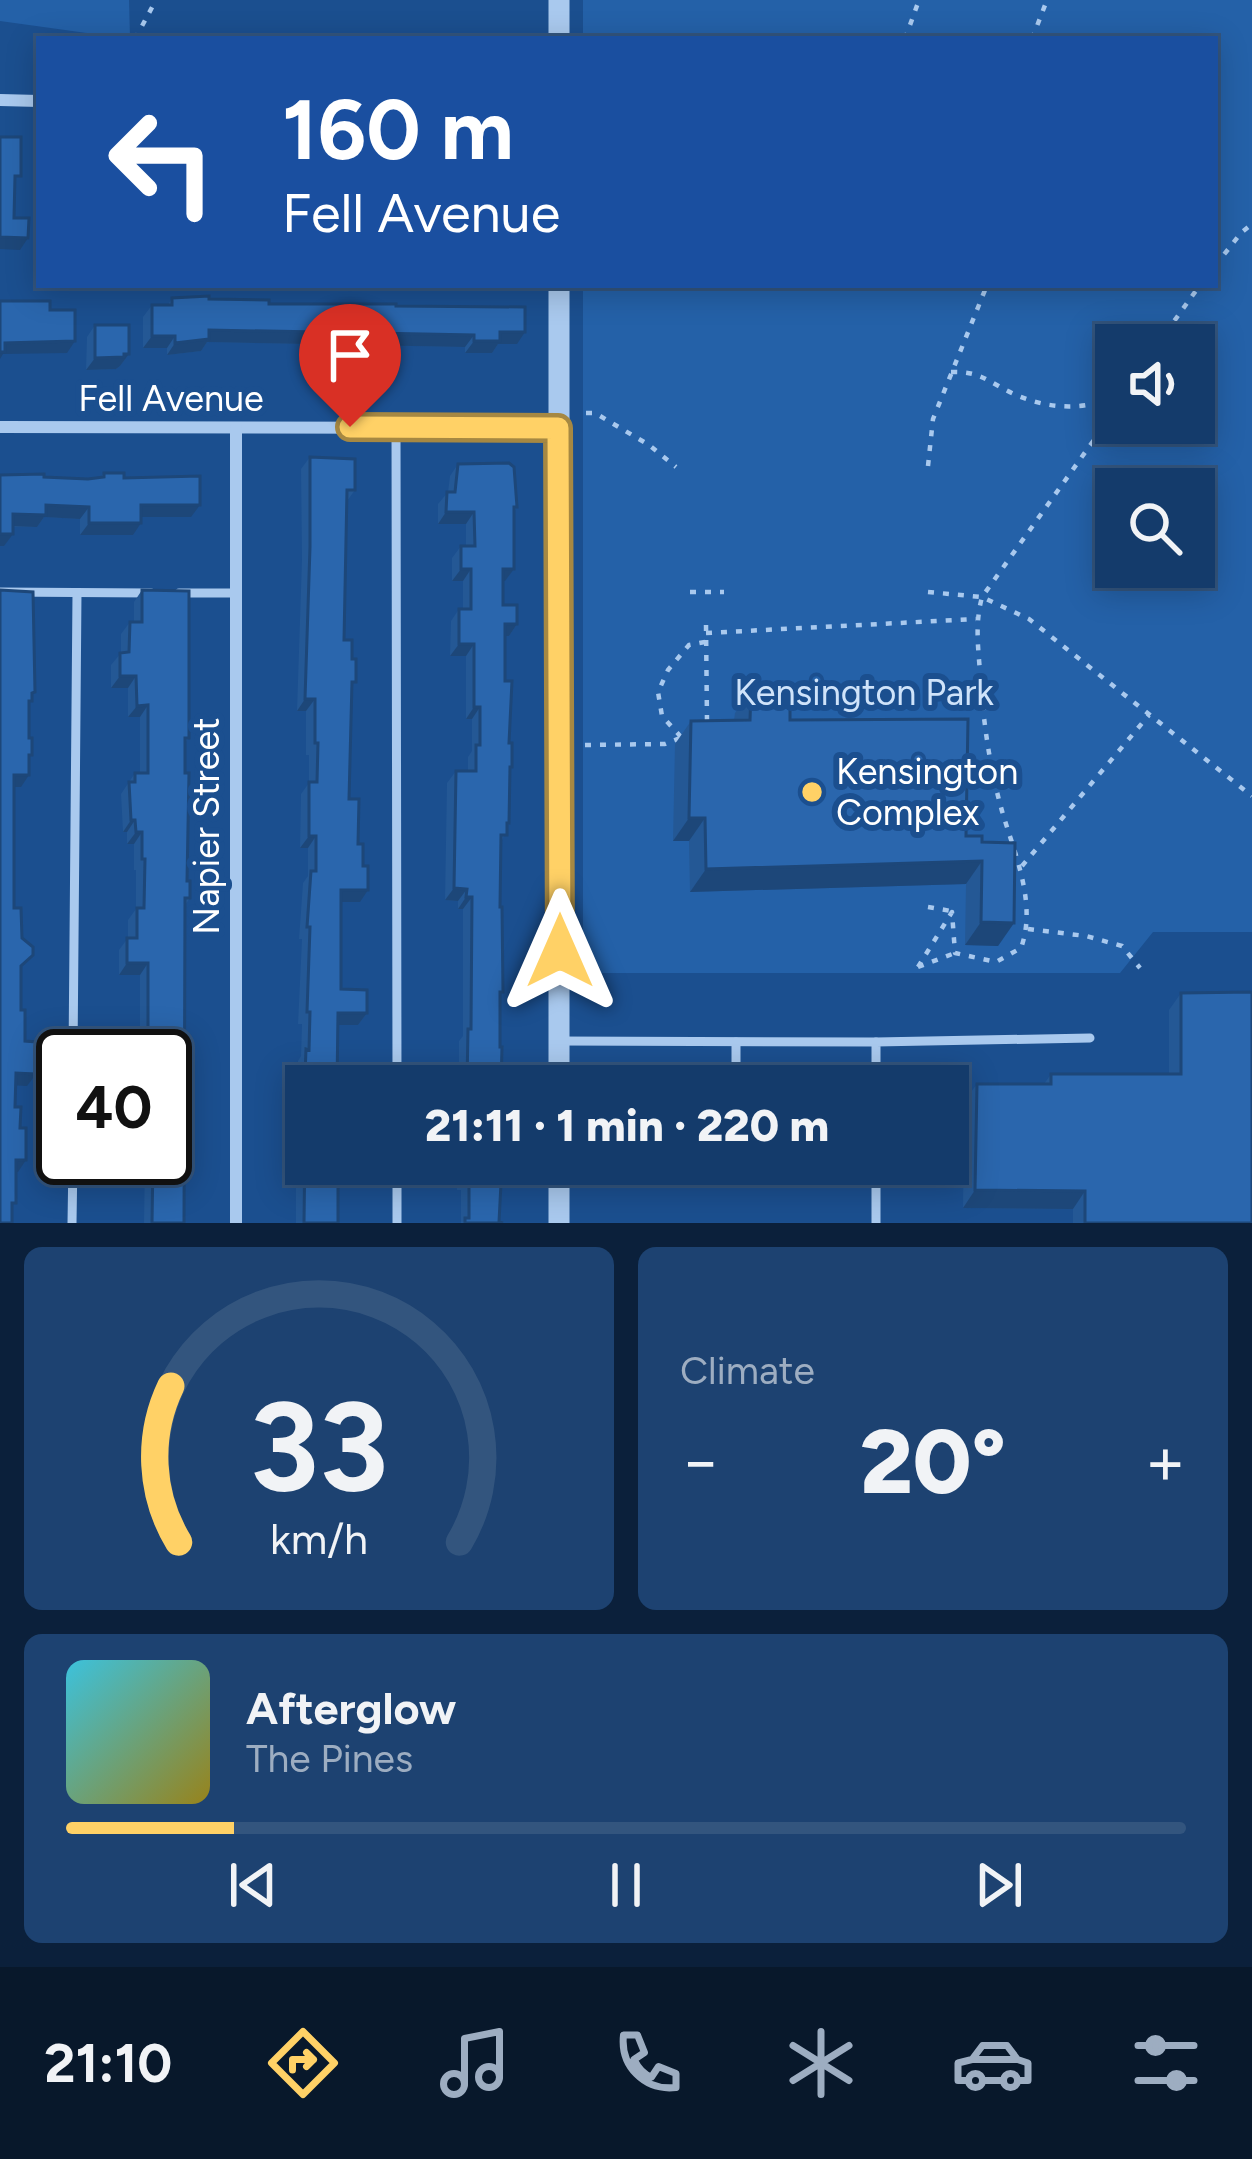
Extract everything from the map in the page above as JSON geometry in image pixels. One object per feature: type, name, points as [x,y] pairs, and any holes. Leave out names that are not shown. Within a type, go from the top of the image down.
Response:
[{"type":"street","points":[[559,0],[559,36]]},
{"type":"street","points":[[0,100],[36,101]]},
{"type":"street","points":[[559,288],[560,1065]]},
{"type":"street","name":"Fell Avenue","points":[[0,427],[558,428]]},
{"type":"street","name":"Napier Street","points":[[236,428],[236,1223]]},
{"type":"street","points":[[559,1185],[559,1223]]},
{"type":"lane","points":[[396,427],[397,1065]]},
{"type":"lane","points":[[0,592],[236,593]]},
{"type":"lane","points":[[74,1029],[77,593]]},
{"type":"lane","points":[[560,1041],[1090,1038]]},
{"type":"lane","points":[[736,1042],[736,1065]]},
{"type":"lane","points":[[876,1042],[876,1065]]},
{"type":"lane","points":[[72,1223],[73,1185]]},
{"type":"lane","points":[[397,1185],[397,1223]]},
{"type":"lane","points":[[876,1185],[876,1223]]},
{"type":"path","points":[[137,36],[156,0]]},
{"type":"path","points":[[906,36],[919,0]]},
{"type":"path","points":[[1033,36],[1047,0]]},
{"type":"path","points":[[1218,262],[1252,224]]},
{"type":"path","points":[[928,466],[933,419],[986,288]]},
{"type":"path","points":[[1172,324],[1198,288]]},
{"type":"path","points":[[951,372],[971,371],[1019,397],[1055,406],[1095,406]]},
{"type":"path","points":[[586,413],[595,413],[649,445],[676,467]]},
{"type":"path","points":[[952,911],[918,967],[956,953],[996,962],[1021,948],[1028,928],[1020,868],[991,766],[976,619],[982,597],[1095,438]]},
{"type":"path","points":[[690,592],[724,592]]},
{"type":"path","points":[[928,592],[982,597],[1029,619],[1252,796]]},
{"type":"path","points":[[707,736],[706,629],[976,619]]},
{"type":"path","points":[[681,737],[662,716],[658,692],[688,645],[706,642]]},
{"type":"path","points":[[1020,868],[1149,715]]},
{"type":"path","points":[[585,745],[665,744],[694,737]]},
{"type":"path","points":[[928,907],[952,911]]},
{"type":"path","points":[[952,911],[956,953]]},
{"type":"path","points":[[1028,928],[1122,946],[1140,968]]},
{"type":"green space","points":[[0,0],[129,0],[130,36],[108,36],[0,21]]},
{"type":"green space","name":"Kensington Park","points":[[583,0],[1252,0],[1252,932],[1153,932],[1120,973],[583,973],[583,288],[1218,288],[1218,36],[583,36]]},
{"type":"building","points":[[0,137],[21,137],[14,218],[29,218],[28,238],[0,237]]},
{"type":"building","points":[[172,298],[269,300],[269,304],[525,307],[525,332],[500,332],[500,341],[474,341],[474,335],[209,330],[209,339],[175,343],[175,336],[152,336],[152,305],[172,305]]},
{"type":"building","points":[[0,301],[50,301],[50,310],[75,310],[75,341],[5,343],[5,352],[0,352]]},
{"type":"building","points":[[95,325],[129,325],[129,354],[95,358]]},
{"type":"building","points":[[310,457],[355,459],[355,490],[347,490],[344,640],[352,640],[352,659],[356,659],[349,799],[359,799],[358,844],[363,844],[363,866],[368,866],[368,890],[341,890],[341,989],[367,990],[367,1013],[338,1013],[337,1065],[305,1065],[310,1012],[307,927],[311,871],[316,871],[316,836],[309,836],[309,782],[317,782],[318,743],[315,699],[305,699]]},
{"type":"building","points":[[509,463],[514,467],[517,507],[514,569],[503,569],[503,605],[517,605],[517,624],[505,624],[505,681],[512,681],[512,767],[509,823],[507,835],[501,835],[502,1065],[467,1065],[472,897],[466,897],[467,889],[454,888],[456,771],[476,771],[476,745],[480,745],[480,707],[474,707],[474,644],[459,644],[459,609],[471,609],[471,569],[461,569],[461,546],[475,546],[474,512],[446,512],[447,492],[455,492],[458,464]]},
{"type":"building","points":[[104,473],[124,473],[124,478],[200,476],[200,505],[141,505],[141,523],[89,523],[89,507],[46,505],[46,515],[13,514],[13,534],[0,534],[0,475],[88,479],[104,477]]},
{"type":"building","points":[[0,590],[33,592],[32,755],[29,775],[14,775],[14,908],[21,908],[22,938],[33,947],[33,955],[21,966],[21,1010],[25,1010],[25,1041],[36,1042],[36,1074],[16,1073],[15,1107],[21,1107],[20,1128],[26,1128],[26,1160],[16,1160],[12,1223],[0,1223]]},
{"type":"building","points":[[142,590],[189,591],[185,773],[189,773],[190,898],[185,898],[185,1029],[148,1029],[148,963],[127,963],[127,938],[137,938],[137,908],[144,908],[145,859],[142,832],[136,832],[135,820],[131,820],[129,782],[135,782],[135,773],[148,773],[148,705],[137,706],[136,676],[120,676],[120,653],[129,652],[130,622],[142,622]]},
{"type":"building","name":"Kensington Complex","points":[[751,690],[790,691],[790,720],[968,719],[966,836],[982,836],[982,842],[1015,843],[1014,923],[981,922],[982,861],[706,869],[705,818],[689,818],[691,721],[750,720]]},
{"type":"building","points":[[1252,992],[1252,1223],[1085,1223],[1085,1191],[975,1190],[977,1084],[1051,1084],[1051,1074],[1181,1074],[1181,993]]},
{"type":"building","points":[[153,1185],[184,1185],[184,1223],[152,1223]]},
{"type":"building","points":[[304,1185],[338,1185],[338,1223],[304,1223]]},
{"type":"building","points":[[469,1185],[501,1185],[499,1222],[503,1223],[465,1223]]},
{"type":"place","name":"Kensington Complex","points":[[812,792]]},
{"type":"route","points":[[350,427],[558,428],[560,951]]}]
